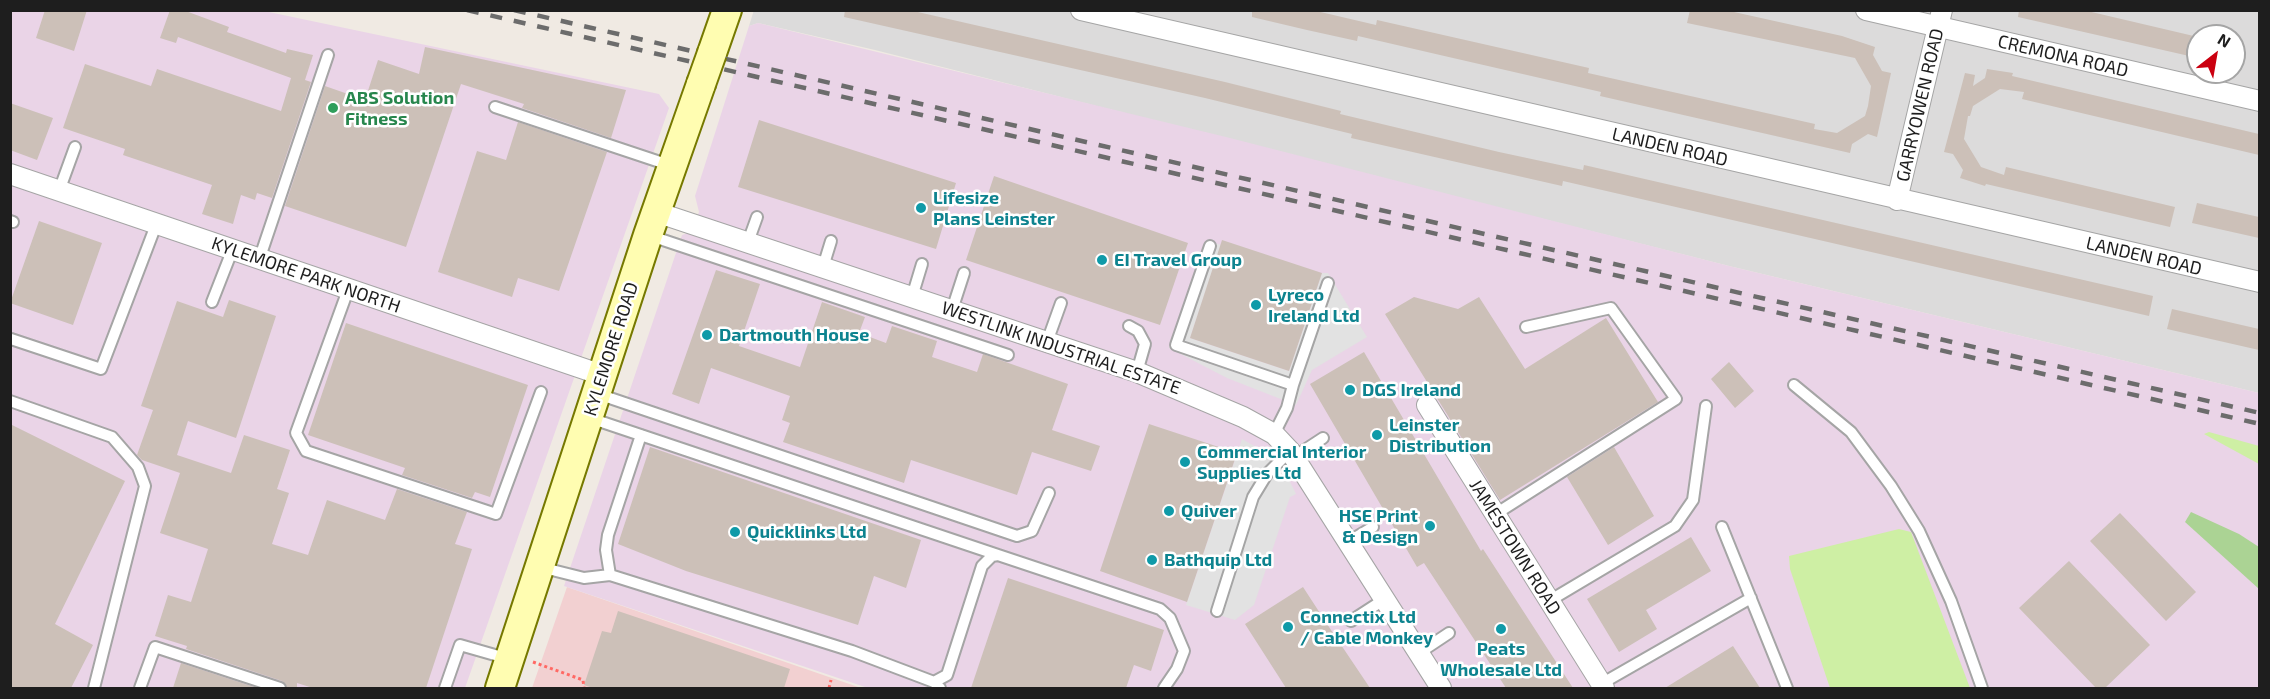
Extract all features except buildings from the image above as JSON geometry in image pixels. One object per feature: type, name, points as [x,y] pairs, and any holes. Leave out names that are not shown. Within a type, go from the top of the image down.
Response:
[{"type":"main road","name":"KYLEMORE ROAD","points":[[500,688],[652,224],[724,20]]},
{"type":"street","name":"LANDEN ROAD","points":[[1081,10],[2259,282]]},
{"type":"street","name":"CREMONA ROAD","points":[[1866,10],[1940,19],[2259,101]]},
{"type":"street","name":"GARRYOWEN ROAD","points":[[1897,200],[1940,19]]},
{"type":"street","name":"KYLEMORE PARK NORTH","points":[[10,174],[348,290],[596,396]]},
{"type":"street","name":"WESTLINK INDUSTRIAL ESTATE","points":[[652,224],[748,242],[1137,372],[1200,398],[1274,434],[1292,454],[1440,688]]},
{"type":"street","name":"JAMESTOWN ROAD","points":[[1427,405],[1603,686]]},
{"type":"lane","points":[[259,260],[328,55]]},
{"type":"lane","points":[[495,107],[672,166]]},
{"type":"lane","points":[[59,191],[75,147]]},
{"type":"lane","points":[[748,242],[757,217]]},
{"type":"lane","points":[[652,224],[1008,355]]},
{"type":"lane","points":[[11,339],[101,369],[156,225]]},
{"type":"lane","points":[[823,267],[831,241]]},
{"type":"lane","points":[[1210,246],[1176,345],[1293,385]]},
{"type":"lane","points":[[212,302],[232,250]]},
{"type":"lane","points":[[912,297],[922,264]]},
{"type":"lane","points":[[952,310],[964,273]]},
{"type":"lane","points":[[1274,434],[1287,408],[1328,283]]},
{"type":"lane","points":[[348,290],[296,433],[306,451],[496,514],[541,392]]},
{"type":"lane","points":[[1047,342],[1061,303]]},
{"type":"lane","points":[[1494,515],[1676,399],[1611,308],[1526,327]]},
{"type":"lane","points":[[1129,326],[1138,331],[1145,344],[1137,372]]},
{"type":"lane","points":[[1794,385],[1851,432],[1908,513],[1919,531],[1951,601],[1982,688]]},
{"type":"lane","points":[[596,396],[641,435],[1160,609],[1170,618],[1184,651],[1173,677],[1164,688]]},
{"type":"lane","points":[[596,396],[1017,536],[1032,531],[1049,493]]},
{"type":"lane","points":[[10,401],[112,437],[138,467],[145,486],[94,688]]},
{"type":"lane","points":[[1549,601],[1675,526],[1693,500],[1706,406]]},
{"type":"lane","points":[[610,575],[606,550],[608,535],[641,435]]},
{"type":"lane","points":[[1216,611],[1253,497],[1267,474],[1292,454],[1323,438]]},
{"type":"lane","points":[[1348,542],[1373,527]]},
{"type":"lane","points":[[1722,527],[1787,688]]},
{"type":"lane","points":[[540,567],[584,578],[610,575],[852,651],[937,685],[947,675],[981,566],[992,556],[998,555]]},
{"type":"lane","points":[[1603,686],[1751,598]]},
{"type":"lane","points":[[1351,621],[1385,599]]},
{"type":"lane","points":[[1419,653],[1449,633]]},
{"type":"lane","points":[[445,688],[460,645],[510,657]]},
{"type":"lane","points":[[140,688],[155,647],[280,688]]},
{"type":"path","points":[[510,657],[583,680],[584,688]]},
{"type":"path","points":[[829,688],[831,681]]},
{"type":"shaded area","points":[[754,10],[2259,11],[2259,393],[1729,266],[875,50],[758,23],[749,26]]},
{"type":"shaded area","points":[[10,11],[264,11],[659,94],[669,108],[465,688],[11,688]]},
{"type":"shaded area","points":[[758,23],[1230,138],[1729,266],[2259,393],[2259,688],[868,688],[564,586],[682,235],[691,232],[699,212],[695,196],[749,26]]},
{"type":"shaded area","points":[[1206,240],[1221,245],[1190,338],[1289,371],[1322,273],[1328,273],[1367,337],[1312,370],[1296,405],[1227,378],[1169,348]]},
{"type":"shaded area","points":[[1242,439],[1265,452],[1286,474],[1296,494],[1290,497],[1254,605],[1235,620],[1186,605]]},
{"type":"shaded area","points":[[567,587],[861,688],[532,688]]},
{"type":"green space","points":[[2209,432],[2259,446],[2259,464],[2204,434]]},
{"type":"green space","points":[[2191,512],[2239,534],[2259,547],[2259,589],[2185,522]]},
{"type":"green space","points":[[1899,529],[1911,532],[1970,688],[1830,688],[1790,569],[1789,556]]},
{"type":"railway","points":[[467,10],[2260,424]]},
{"type":"railway","points":[[514,10],[2260,413]]},
{"type":"place","name":"ABS Solution Fitness","points":[[333,108]]},
{"type":"place","name":"Lifesize Plans Leinster","points":[[921,208]]},
{"type":"place","name":"EI Travel Group","points":[[1102,260]]},
{"type":"place","name":"Lyreco Ireland Ltd","points":[[1256,305]]},
{"type":"place","name":"Dartmouth House","points":[[707,335]]},
{"type":"place","name":"DGS Ireland","points":[[1350,390]]},
{"type":"place","name":"Leinster Distribution","points":[[1377,435]]},
{"type":"place","name":"Commercial Interior Supplies Ltd","points":[[1185,462]]},
{"type":"place","name":"Quiver","points":[[1169,511]]},
{"type":"place","name":"HSE Print & Design","points":[[1430,526]]},
{"type":"place","name":"Quicklinks Ltd","points":[[735,532]]},
{"type":"place","name":"Bathquip Ltd","points":[[1152,560]]},
{"type":"place","name":"Connectix Ltd / Cable Monkey","points":[[1288,627]]},
{"type":"place","name":"Peats Wholesale Ltd","points":[[1501,629]]}]
